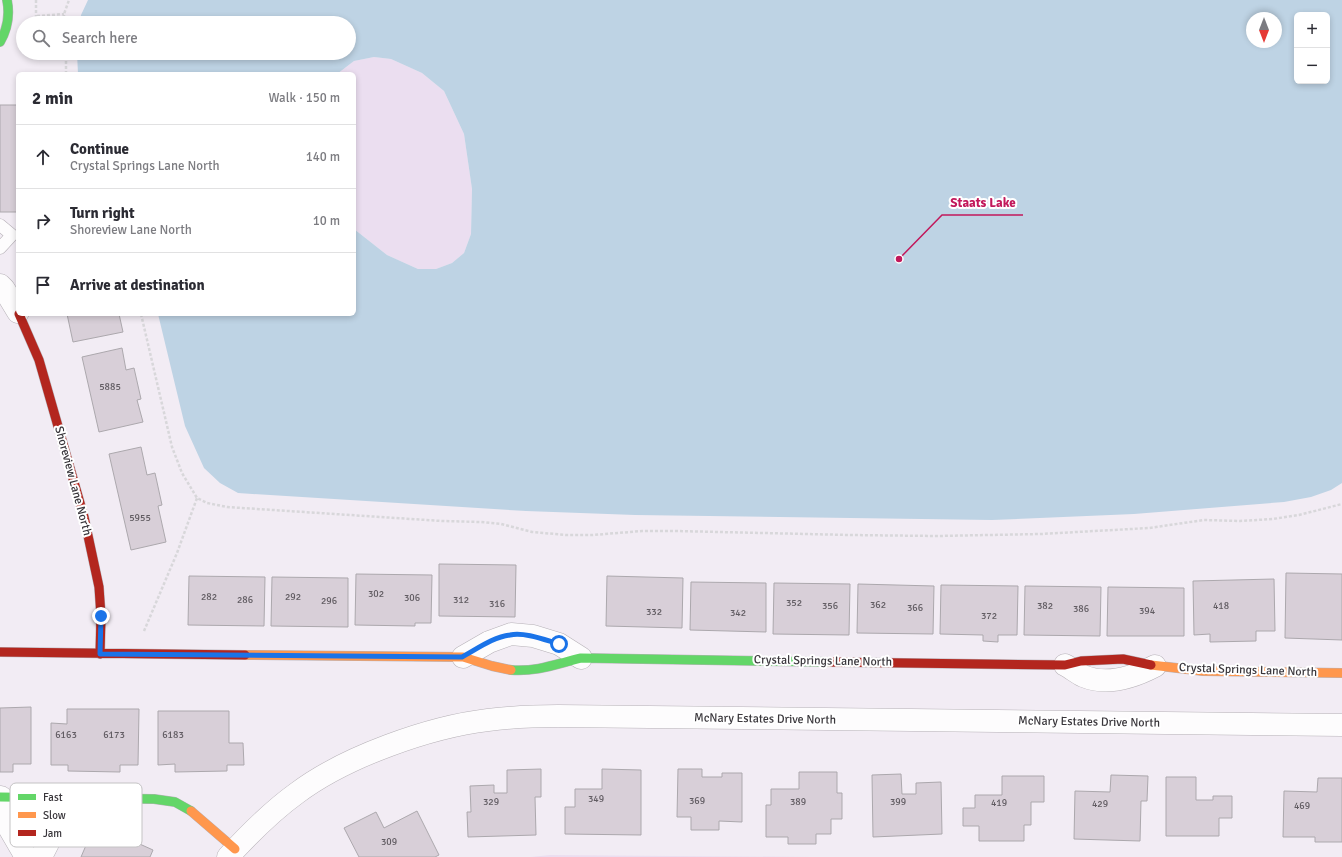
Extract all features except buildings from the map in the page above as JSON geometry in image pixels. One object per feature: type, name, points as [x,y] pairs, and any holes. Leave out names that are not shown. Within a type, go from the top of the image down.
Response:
[{"type":"street","points":[[0,42],[9,22],[9,8],[7,0]]},
{"type":"street","name":"Shoreview Lane North","points":[[0,285],[16,310]]},
{"type":"street","name":"Shoreview Lane North","points":[[20,316],[39,360],[84,517],[99,587],[101,616],[100,654]]},
{"type":"street","name":"Crystal Springs Lane North","points":[[462,657],[489,642],[511,634],[533,636],[559,644],[581,658]]},
{"type":"street","name":"Crystal Springs Lane North","points":[[0,652],[137,655],[462,657],[493,667],[524,671],[543,669],[581,658],[1065,665],[1083,676],[1098,680],[1122,679],[1155,666],[1203,671],[1342,673]]},
{"type":"street","name":"McNary Estates Drive North","points":[[232,853],[269,816],[297,792],[332,770],[379,749],[422,735],[454,726],[521,716],[1342,725]]},
{"type":"street","points":[[10,797],[0,797],[2,816],[10,830]]},
{"type":"street","points":[[142,799],[175,802],[188,808],[232,853]]},
{"type":"street","points":[[20,847],[26,857]]},
{"type":"street","points":[[41,857],[46,847]]},
{"type":"lane","points":[[0,225],[15,234],[0,248]]},
{"type":"path","points":[[36,0],[37,16],[64,14],[69,0]]},
{"type":"path","points":[[66,60],[66,72]]},
{"type":"path","points":[[141,316],[172,447],[182,473],[197,498],[206,502],[227,507],[442,521],[481,522],[501,524],[532,532],[566,535],[593,535],[642,531],[858,535],[1041,534],[1149,528],[1204,520],[1240,521],[1273,519],[1298,515],[1342,504]]},
{"type":"path","points":[[137,655],[142,637],[177,553],[197,498]]},
{"type":"shaded area","points":[[374,57],[391,59],[422,73],[444,91],[464,134],[472,189],[471,234],[464,253],[452,263],[436,269],[418,269],[387,255],[356,231],[356,72],[340,72],[354,61]]},
{"type":"shaded area","points":[[550,855],[812,857],[531,857]]},
{"type":"water","points":[[88,0],[1342,0],[1342,483],[1331,490],[1311,497],[1284,502],[1134,514],[992,520],[635,515],[526,511],[238,493],[220,483],[204,468],[185,426],[158,316],[356,316],[356,231],[387,255],[418,269],[436,269],[452,263],[464,253],[471,234],[472,189],[464,134],[444,91],[422,73],[391,59],[374,57],[354,61],[340,72],[78,72],[77,60],[356,60],[356,16],[81,16]]},
{"type":"traffic: fast","points":[[0,42],[8,21],[7,0]]},
{"type":"traffic: fast","points":[[511,670],[538,669],[581,658],[829,662]]},
{"type":"traffic: fast","points":[[0,797],[10,797]]},
{"type":"traffic: fast","points":[[142,799],[175,802],[191,811]]},
{"type":"traffic: slow","points":[[245,655],[463,657],[511,670]]},
{"type":"traffic: slow","points":[[1151,665],[1203,671],[1342,673]]},
{"type":"traffic: slow","points":[[191,811],[235,849]]},
{"type":"traffic: jam","points":[[20,316],[39,360],[84,517],[99,587],[101,616],[100,654]]},
{"type":"traffic: jam","points":[[0,652],[245,655]]},
{"type":"traffic: jam","points":[[829,662],[1065,665],[1081,661],[1123,659],[1151,665]]},
{"type":"place","name":"Staats Lake","points":[[899,259]]},
{"type":"route","points":[[101,616],[100,654],[462,657],[489,642],[511,634],[533,636],[559,644]]}]
